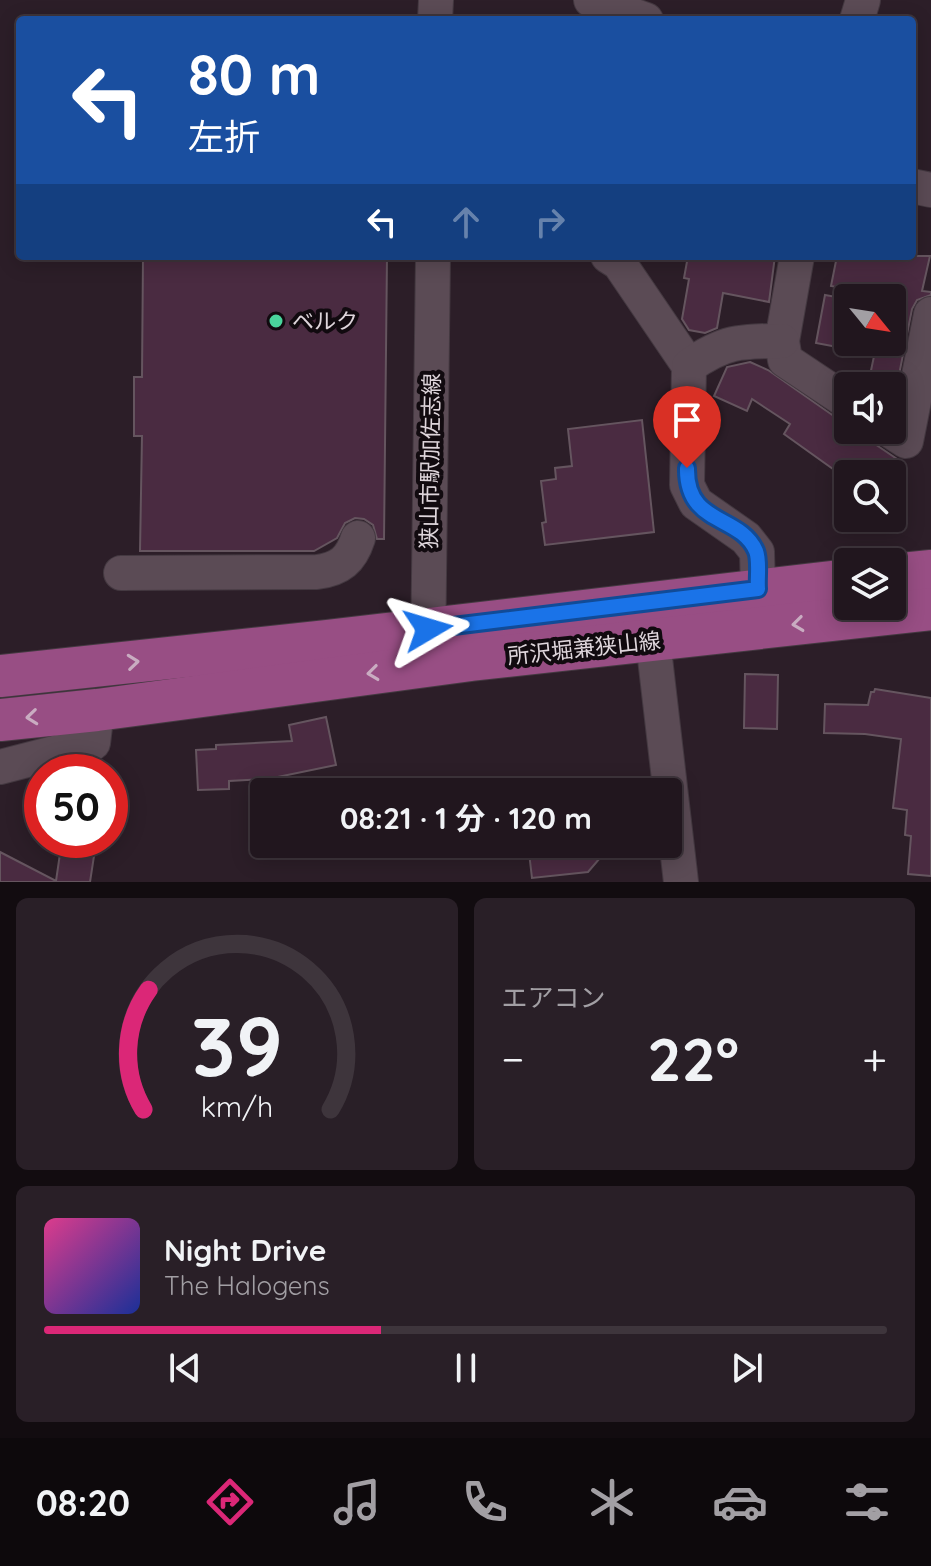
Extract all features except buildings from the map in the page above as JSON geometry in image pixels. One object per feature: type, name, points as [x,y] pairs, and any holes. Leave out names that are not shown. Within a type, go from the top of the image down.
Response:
[{"type":"main road","points":[[906,574],[931,571]]},
{"type":"main road","name":"所沢堀兼狭山線","points":[[0,720],[97,710],[758,589],[834,581]]},
{"type":"main road","name":"所沢堀兼狭山線","points":[[0,676],[428,647],[653,641],[931,609]]},
{"type":"street","points":[[591,0],[635,16]]},
{"type":"street","name":"狭山市駅加佐志線","points":[[428,647],[433,260]]},
{"type":"street","points":[[614,260],[689,366],[687,485],[696,503],[746,538],[757,552],[758,589]]},
{"type":"street","points":[[796,260],[782,341],[785,360],[834,393]]},
{"type":"street","points":[[906,441],[931,314]]},
{"type":"street","points":[[689,366],[708,353],[738,341],[782,341]]},
{"type":"street","points":[[121,573],[334,570],[346,561],[358,538]]},
{"type":"street","points":[[653,641],[681,882]]},
{"type":"street","points":[[0,767],[93,743],[97,710]]},
{"type":"place","name":"ベルク","points":[[276,321]]},
{"type":"route","points":[[428,629],[758,589],[757,552],[746,538],[696,503],[687,485],[687,468]]}]
